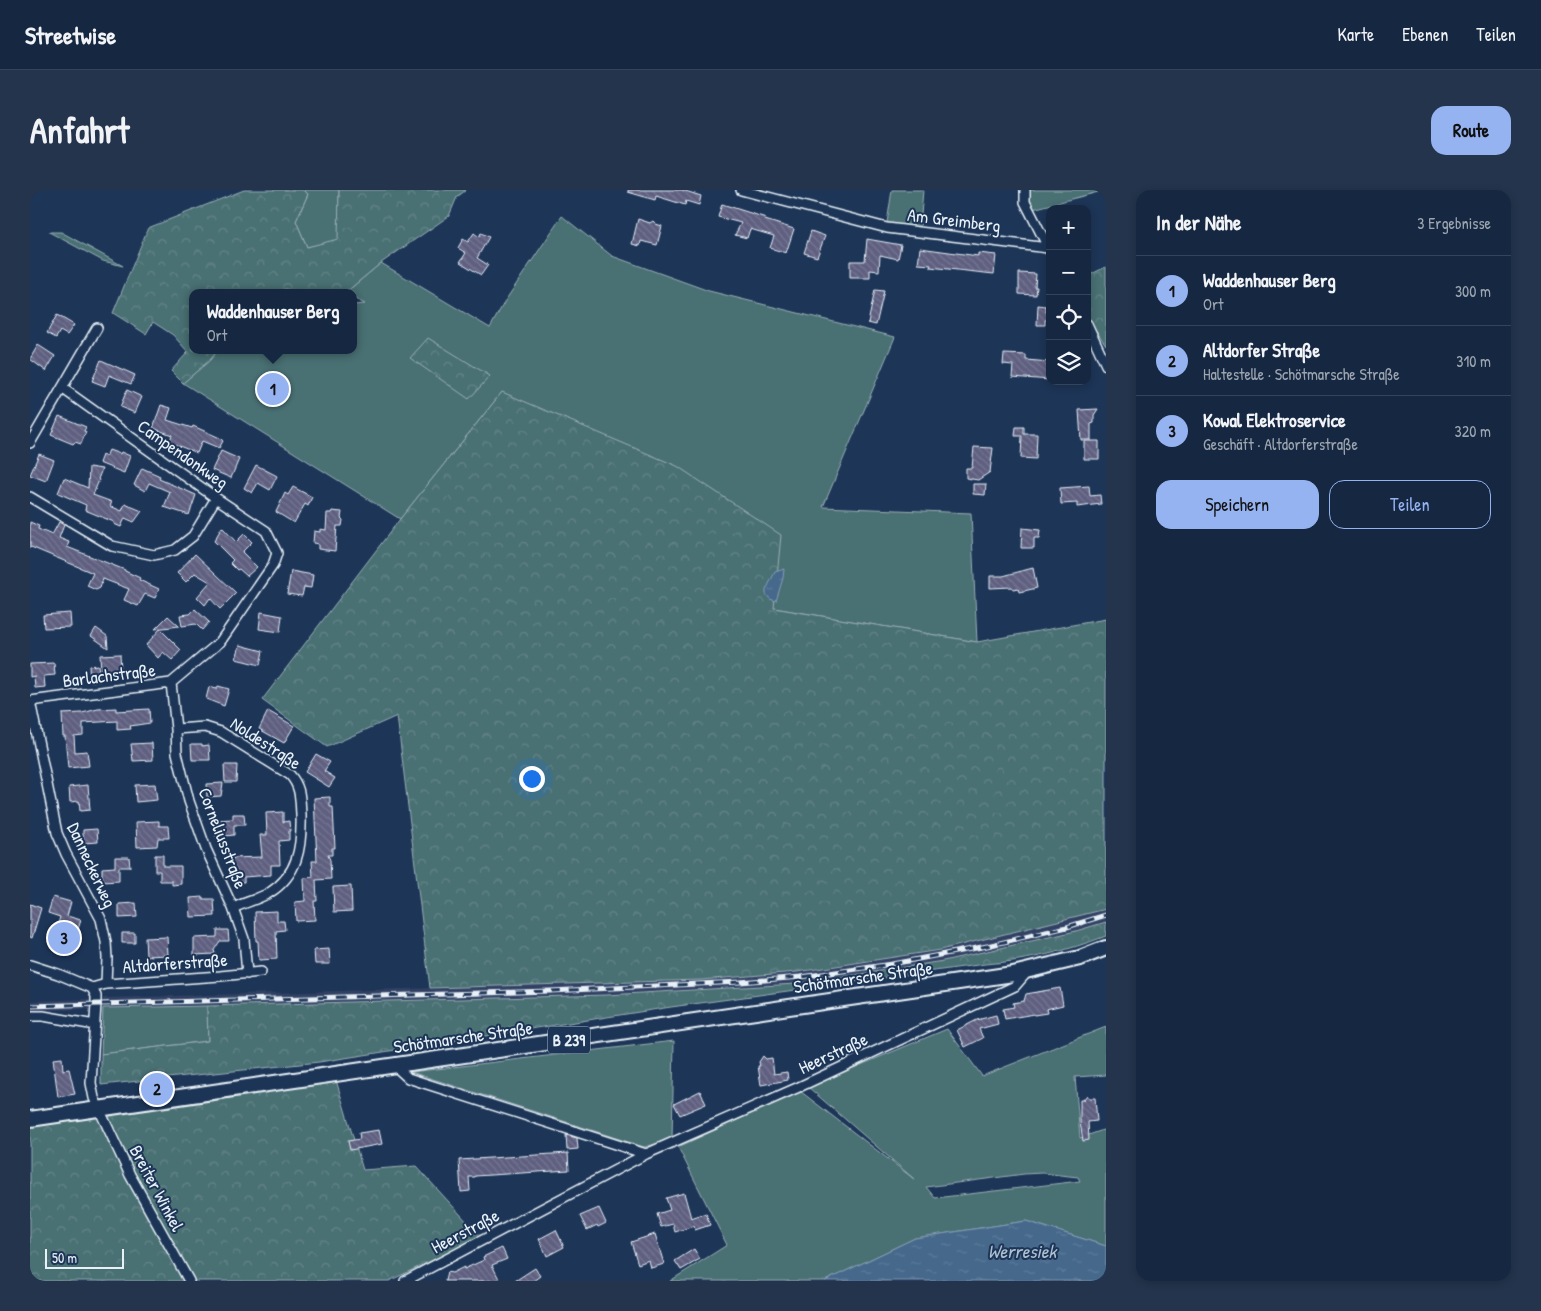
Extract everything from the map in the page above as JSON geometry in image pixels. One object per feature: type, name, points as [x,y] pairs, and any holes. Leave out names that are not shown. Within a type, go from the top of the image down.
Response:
[{"type":"main road","name":"Schötmarsche Straße","points":[[30,1119],[1028,971],[1080,958],[1106,948]]},
{"type":"street","name":"Am Greimberg","points":[[741,190],[886,228],[1046,249]]},
{"type":"street","points":[[1025,190],[1025,202],[1046,243]]},
{"type":"street","points":[[30,443],[34,427],[62,388],[97,328]]},
{"type":"street","points":[[1091,333],[1106,365]]},
{"type":"street","name":"Campendonkweg","points":[[62,388],[216,498],[266,531],[277,553]]},
{"type":"street","points":[[30,496],[112,546],[154,555],[175,550],[193,536],[216,498]]},
{"type":"street","name":"Barlachstraße","points":[[30,701],[171,683],[220,642],[273,565],[277,553]]},
{"type":"street","name":"Corneliusstraße","points":[[171,683],[177,753],[194,817],[244,939],[247,974]]},
{"type":"street","name":"Danneckerweg","points":[[30,701],[57,832],[66,854],[100,920],[106,942],[106,984]]},
{"type":"street","name":"Noldestraße","points":[[176,729],[205,727],[221,732],[290,775],[300,790],[302,839],[298,857],[291,871],[280,885],[267,894],[232,908]]},
{"type":"street","points":[[30,965],[92,988],[96,996],[91,1083],[94,1098],[100,1108]]},
{"type":"street","name":"Heerstraße","points":[[405,1281],[646,1154],[799,1087],[1016,986],[1028,971]]},
{"type":"street","name":"Altdorferstraße","points":[[92,988],[106,984],[261,972]]},
{"type":"street","points":[[30,1016],[43,1016],[95,1025]]},
{"type":"street","points":[[395,1066],[408,1078],[646,1154]]},
{"type":"street","name":"Breiter Winkel","points":[[100,1108],[130,1175],[189,1281]]},
{"type":"shaded area","points":[[1106,909],[1106,922],[1076,931],[943,961],[796,984],[607,995],[103,1008],[103,998],[701,980],[797,972],[940,950]]},
{"type":"shaded area","points":[[90,999],[90,1009],[30,1011],[30,1001]]},
{"type":"green space","points":[[244,190],[302,190],[308,194],[296,221],[307,247],[338,239],[339,190],[466,190],[457,197],[449,216],[381,263],[350,289],[189,289],[189,354],[215,354],[183,383],[171,371],[188,352],[173,335],[153,322],[146,334],[113,313],[148,228]]},
{"type":"green space","points":[[304,190],[339,190],[339,240],[307,247],[296,221],[308,194]]},
{"type":"green space","points":[[892,190],[923,190],[920,228],[887,223]]},
{"type":"green space","points":[[1025,190],[1106,190],[1046,205],[1029,210]]},
{"type":"green space","points":[[562,216],[612,256],[709,291],[895,337],[823,507],[971,513],[977,642],[774,608],[502,392],[400,519],[183,383],[215,354],[357,354],[357,305],[365,304],[357,300],[357,289],[350,289],[381,263],[490,328],[505,301]]},
{"type":"green space","points":[[49,232],[61,232],[123,266],[103,261]]},
{"type":"green space","points":[[1106,267],[1106,345],[1091,323],[1091,274]]},
{"type":"green space","points":[[428,338],[490,376],[469,399],[410,358]]},
{"type":"green space","points":[[502,392],[677,466],[781,535],[774,608],[977,642],[1106,619],[1106,909],[940,950],[797,972],[701,980],[430,988],[397,716],[327,747],[262,700],[400,519]]},
{"type":"green space","points":[[1106,922],[1106,936],[1062,951],[1031,958],[671,1007],[319,1062],[101,1085],[101,1054],[208,1041],[207,1006],[607,995],[796,984],[943,961],[1076,931]]},
{"type":"green space","points":[[207,1006],[208,1041],[101,1054],[103,1008]]},
{"type":"green space","points":[[1106,1027],[1106,1075],[1075,1077],[1080,1138],[1106,1129],[1106,1246],[1026,1221],[915,1238],[825,1281],[670,1281],[727,1245],[678,1147],[800,1091],[914,1179],[808,1087],[947,1029],[982,1076]],"holes":[[[1042,1173],[1078,1177],[1080,1181],[935,1198],[926,1187],[1024,1174]]]},
{"type":"green space","points":[[674,1041],[672,1140],[644,1147],[411,1072]]},
{"type":"green space","points":[[336,1080],[363,1170],[416,1166],[481,1237],[389,1281],[30,1281],[30,1126]]},
{"type":"water","points":[[784,569],[776,601],[770,599],[766,594],[766,590],[775,572]]},
{"type":"water","name":"Werresiek","points":[[1026,1221],[1106,1246],[1106,1281],[825,1281],[915,1238]]},
{"type":"building","points":[[628,190],[682,190],[701,196],[699,205],[686,201],[685,205],[656,196],[655,200],[628,192]]},
{"type":"building","points":[[722,204],[794,229],[786,253],[770,248],[774,236],[750,229],[747,238],[735,235],[741,223],[718,217]]},
{"type":"building","points":[[638,219],[650,223],[653,221],[662,226],[657,245],[641,241],[640,246],[632,244]]},
{"type":"building","points":[[811,231],[825,236],[817,257],[804,253]]},
{"type":"building","points":[[474,233],[479,237],[481,233],[489,237],[477,258],[488,265],[481,275],[460,262],[466,253],[458,248],[463,239],[468,242]]},
{"type":"building","points":[[867,239],[901,245],[898,259],[880,255],[879,271],[870,270],[870,278],[850,278],[850,261],[865,261]]},
{"type":"building","points":[[920,248],[978,256],[978,253],[996,255],[994,274],[918,264]]},
{"type":"building","points":[[1019,273],[1036,274],[1036,295],[1019,294]]},
{"type":"building","points":[[875,290],[884,291],[876,325],[868,323]]},
{"type":"building","points":[[1038,305],[1046,306],[1045,325],[1037,325]]},
{"type":"building","points":[[57,315],[74,325],[67,335],[60,331],[56,338],[47,333]]},
{"type":"building","points":[[38,345],[55,356],[46,371],[30,359]]},
{"type":"building","points":[[1004,354],[1026,355],[1026,360],[1046,362],[1046,380],[1012,377],[1013,365],[1003,364]]},
{"type":"building","points":[[101,360],[135,375],[131,384],[109,375],[105,386],[92,381]]},
{"type":"building","points":[[127,390],[142,397],[135,413],[120,407]]},
{"type":"building","points":[[161,405],[171,408],[167,420],[192,428],[193,426],[220,438],[223,441],[219,448],[202,441],[197,453],[169,442],[172,435],[153,428]]},
{"type":"building","points":[[1098,409],[1094,415],[1094,423],[1091,424],[1091,440],[1081,440],[1079,410]]},
{"type":"building","points":[[59,416],[86,427],[81,444],[75,442],[73,444],[51,435]]},
{"type":"building","points":[[1016,427],[1024,427],[1024,434],[1037,434],[1036,459],[1021,458],[1022,436],[1015,436]]},
{"type":"building","points":[[1084,441],[1099,441],[1099,459],[1084,459]]},
{"type":"building","points":[[974,447],[993,448],[990,472],[978,480],[966,478],[966,468],[972,468]]},
{"type":"building","points":[[109,450],[130,456],[124,473],[99,463],[102,455],[106,457]]},
{"type":"building","points":[[221,451],[239,459],[231,478],[212,470]]},
{"type":"building","points":[[39,454],[54,460],[46,481],[30,475]]},
{"type":"building","points":[[256,465],[277,476],[270,490],[258,483],[252,493],[244,488]]},
{"type":"building","points":[[89,467],[102,469],[93,495],[112,502],[110,506],[122,511],[125,504],[142,511],[134,522],[125,518],[121,527],[114,524],[114,522],[85,510],[86,505],[58,493],[64,478],[88,488]]},
{"type":"building","points":[[142,468],[160,476],[159,479],[196,495],[189,515],[164,507],[170,492],[149,483],[145,491],[134,485]]},
{"type":"building","points":[[973,484],[986,484],[985,495],[973,494]]},
{"type":"building","points":[[1089,486],[1090,496],[1100,495],[1101,504],[1077,507],[1077,503],[1061,504],[1060,488]]},
{"type":"building","points":[[293,487],[312,497],[308,506],[305,504],[294,523],[276,512],[285,493],[288,495]]},
{"type":"building","points":[[332,511],[342,512],[341,518],[343,520],[342,526],[337,526],[335,551],[318,549],[318,544],[313,543],[314,531],[326,530],[327,513]]},
{"type":"building","points":[[30,522],[39,526],[38,529],[52,535],[59,522],[64,525],[59,538],[69,542],[67,547],[125,570],[140,578],[139,580],[159,589],[155,598],[145,594],[138,606],[124,600],[129,589],[103,579],[100,588],[96,590],[87,586],[93,573],[30,548]]},
{"type":"building","points":[[222,527],[236,542],[244,534],[252,542],[242,552],[257,567],[247,576],[230,563],[233,560],[214,541]]},
{"type":"building","points":[[1022,528],[1040,530],[1039,538],[1034,538],[1034,548],[1021,548]]},
{"type":"building","points":[[195,554],[236,593],[220,609],[210,598],[205,605],[197,597],[210,582],[195,573],[186,582],[177,573]]},
{"type":"building","points":[[1033,568],[1037,588],[1019,592],[1018,588],[1013,589],[1012,587],[990,588],[990,576],[1003,576]]},
{"type":"building","points":[[291,571],[313,575],[311,588],[304,587],[302,596],[287,594]]},
{"type":"building","points":[[195,609],[209,622],[202,630],[196,624],[182,626],[180,615],[190,614]]},
{"type":"building","points":[[261,612],[282,616],[280,632],[259,629]]},
{"type":"building","points":[[70,613],[71,627],[44,628],[43,615]]},
{"type":"building","points":[[168,616],[179,626],[155,629]]},
{"type":"building","points":[[96,628],[107,636],[108,648],[91,636]]},
{"type":"building","points":[[160,629],[181,650],[172,660],[163,652],[158,658],[146,645]]},
{"type":"building","points":[[240,645],[263,651],[260,665],[236,659]]},
{"type":"building","points":[[120,654],[121,670],[101,671],[100,655]]},
{"type":"building","points":[[54,663],[55,675],[44,676],[45,687],[35,688],[34,676],[30,677],[30,664]]},
{"type":"building","points":[[98,665],[100,681],[90,681],[89,666]]},
{"type":"building","points":[[218,686],[229,689],[224,706],[206,699],[209,687],[217,689]]},
{"type":"building","points":[[116,708],[116,711],[149,709],[150,723],[130,726],[131,729],[117,730],[117,721],[83,723],[83,735],[74,736],[75,752],[87,751],[89,766],[68,768],[62,714]]},
{"type":"building","points":[[268,711],[294,726],[284,743],[259,729]]},
{"type":"building","points":[[152,743],[153,760],[133,761],[131,744]]},
{"type":"building","points":[[191,744],[209,745],[210,760],[192,760]]},
{"type":"building","points":[[316,754],[330,762],[324,771],[335,778],[329,787],[305,772]]},
{"type":"building","points":[[224,765],[237,765],[236,782],[225,782]]},
{"type":"building","points":[[223,783],[221,796],[207,797],[206,784]]},
{"type":"building","points":[[155,784],[157,800],[136,802],[135,785]]},
{"type":"building","points":[[88,785],[90,810],[80,811],[79,801],[70,802],[69,787]]},
{"type":"building","points":[[330,797],[330,807],[333,807],[335,848],[332,848],[332,855],[328,855],[331,879],[316,880],[317,901],[314,901],[315,920],[296,921],[295,902],[305,901],[304,878],[313,877],[312,861],[317,861],[314,798]]},
{"type":"building","points":[[283,812],[283,822],[289,821],[290,831],[289,840],[279,841],[280,865],[271,865],[271,875],[244,877],[244,882],[235,882],[232,858],[262,857],[260,835],[267,835],[266,813]]},
{"type":"building","points":[[233,814],[244,814],[245,825],[234,825],[234,835],[216,837],[215,820],[233,819]]},
{"type":"building","points":[[159,821],[159,826],[168,826],[169,838],[158,838],[157,846],[137,847],[136,822]]},
{"type":"building","points":[[97,829],[98,842],[83,843],[83,830]]},
{"type":"building","points":[[155,855],[163,855],[163,866],[181,866],[181,884],[172,885],[172,881],[160,881],[160,871],[155,871]]},
{"type":"building","points":[[115,857],[129,857],[130,867],[119,867],[119,881],[102,882],[102,868],[115,867]]},
{"type":"building","points":[[351,886],[352,911],[334,912],[333,887]]},
{"type":"building","points":[[53,897],[71,902],[67,916],[81,920],[71,950],[51,947],[60,917],[48,913]]},
{"type":"building","points":[[203,897],[203,899],[214,899],[215,916],[191,917],[190,898]]},
{"type":"building","points":[[136,903],[137,917],[119,918],[119,904]]},
{"type":"building","points":[[30,904],[41,908],[32,938],[30,937]]},
{"type":"building","points":[[277,911],[277,921],[284,921],[285,930],[276,931],[277,959],[259,960],[255,912]]},
{"type":"building","points":[[217,930],[228,930],[229,941],[220,941],[214,950],[215,954],[194,955],[194,938],[217,937]]},
{"type":"building","points":[[122,933],[135,933],[135,943],[122,943]]},
{"type":"building","points":[[167,937],[168,955],[146,956],[145,938]]},
{"type":"building","points":[[329,949],[330,964],[315,964],[314,950]]},
{"type":"building","points":[[1060,988],[1063,1005],[1046,1009],[1047,1013],[1005,1019],[1003,1009],[1014,1007],[1013,1003],[1024,1001],[1026,994]]},
{"type":"building","points":[[996,1015],[998,1024],[979,1029],[983,1038],[965,1047],[957,1030],[977,1020]]},
{"type":"building","points":[[763,1056],[766,1059],[772,1058],[774,1074],[787,1072],[788,1080],[761,1085],[758,1066],[760,1066],[759,1062]]},
{"type":"building","points":[[62,1058],[63,1070],[69,1069],[75,1094],[58,1097],[53,1059]]},
{"type":"building","points":[[700,1091],[706,1104],[680,1115],[674,1104]]},
{"type":"building","points":[[1087,1095],[1089,1098],[1095,1098],[1097,1121],[1088,1122],[1089,1140],[1083,1141],[1080,1122],[1080,1100],[1083,1100]]},
{"type":"building","points":[[379,1130],[382,1144],[350,1150],[348,1141],[360,1139],[359,1133]]},
{"type":"building","points":[[566,1135],[577,1138],[578,1149],[567,1150]]},
{"type":"building","points":[[568,1153],[569,1170],[469,1177],[470,1191],[461,1192],[459,1160]]},
{"type":"building","points":[[684,1193],[691,1218],[706,1213],[710,1225],[695,1230],[694,1226],[675,1232],[673,1224],[661,1227],[657,1214],[670,1210],[666,1198]]},
{"type":"building","points":[[599,1208],[606,1223],[587,1230],[580,1216]]},
{"type":"building","points":[[556,1230],[564,1247],[547,1256],[539,1239]]},
{"type":"building","points":[[655,1234],[664,1264],[651,1268],[649,1260],[638,1264],[631,1242]]},
{"type":"building","points":[[502,1248],[507,1259],[492,1265],[500,1281],[445,1281],[447,1272],[452,1273],[464,1267],[464,1269],[484,1260],[483,1257]]},
{"type":"building","points":[[694,1249],[700,1259],[681,1270],[675,1261]]},
{"type":"building","points":[[535,1268],[540,1276],[533,1281],[515,1281]]},
{"type":"railway","points":[[30,1006],[550,991],[740,982],[801,977],[892,964],[987,946],[1067,927],[1106,915]]},
{"type":"place","name":"Waddenhauser Berg","points":[[273,389]]},
{"type":"place","name":"Kowal Elektroservice","points":[[64,938]]},
{"type":"place","name":"Altdorfer Straße","points":[[157,1089]]}]
